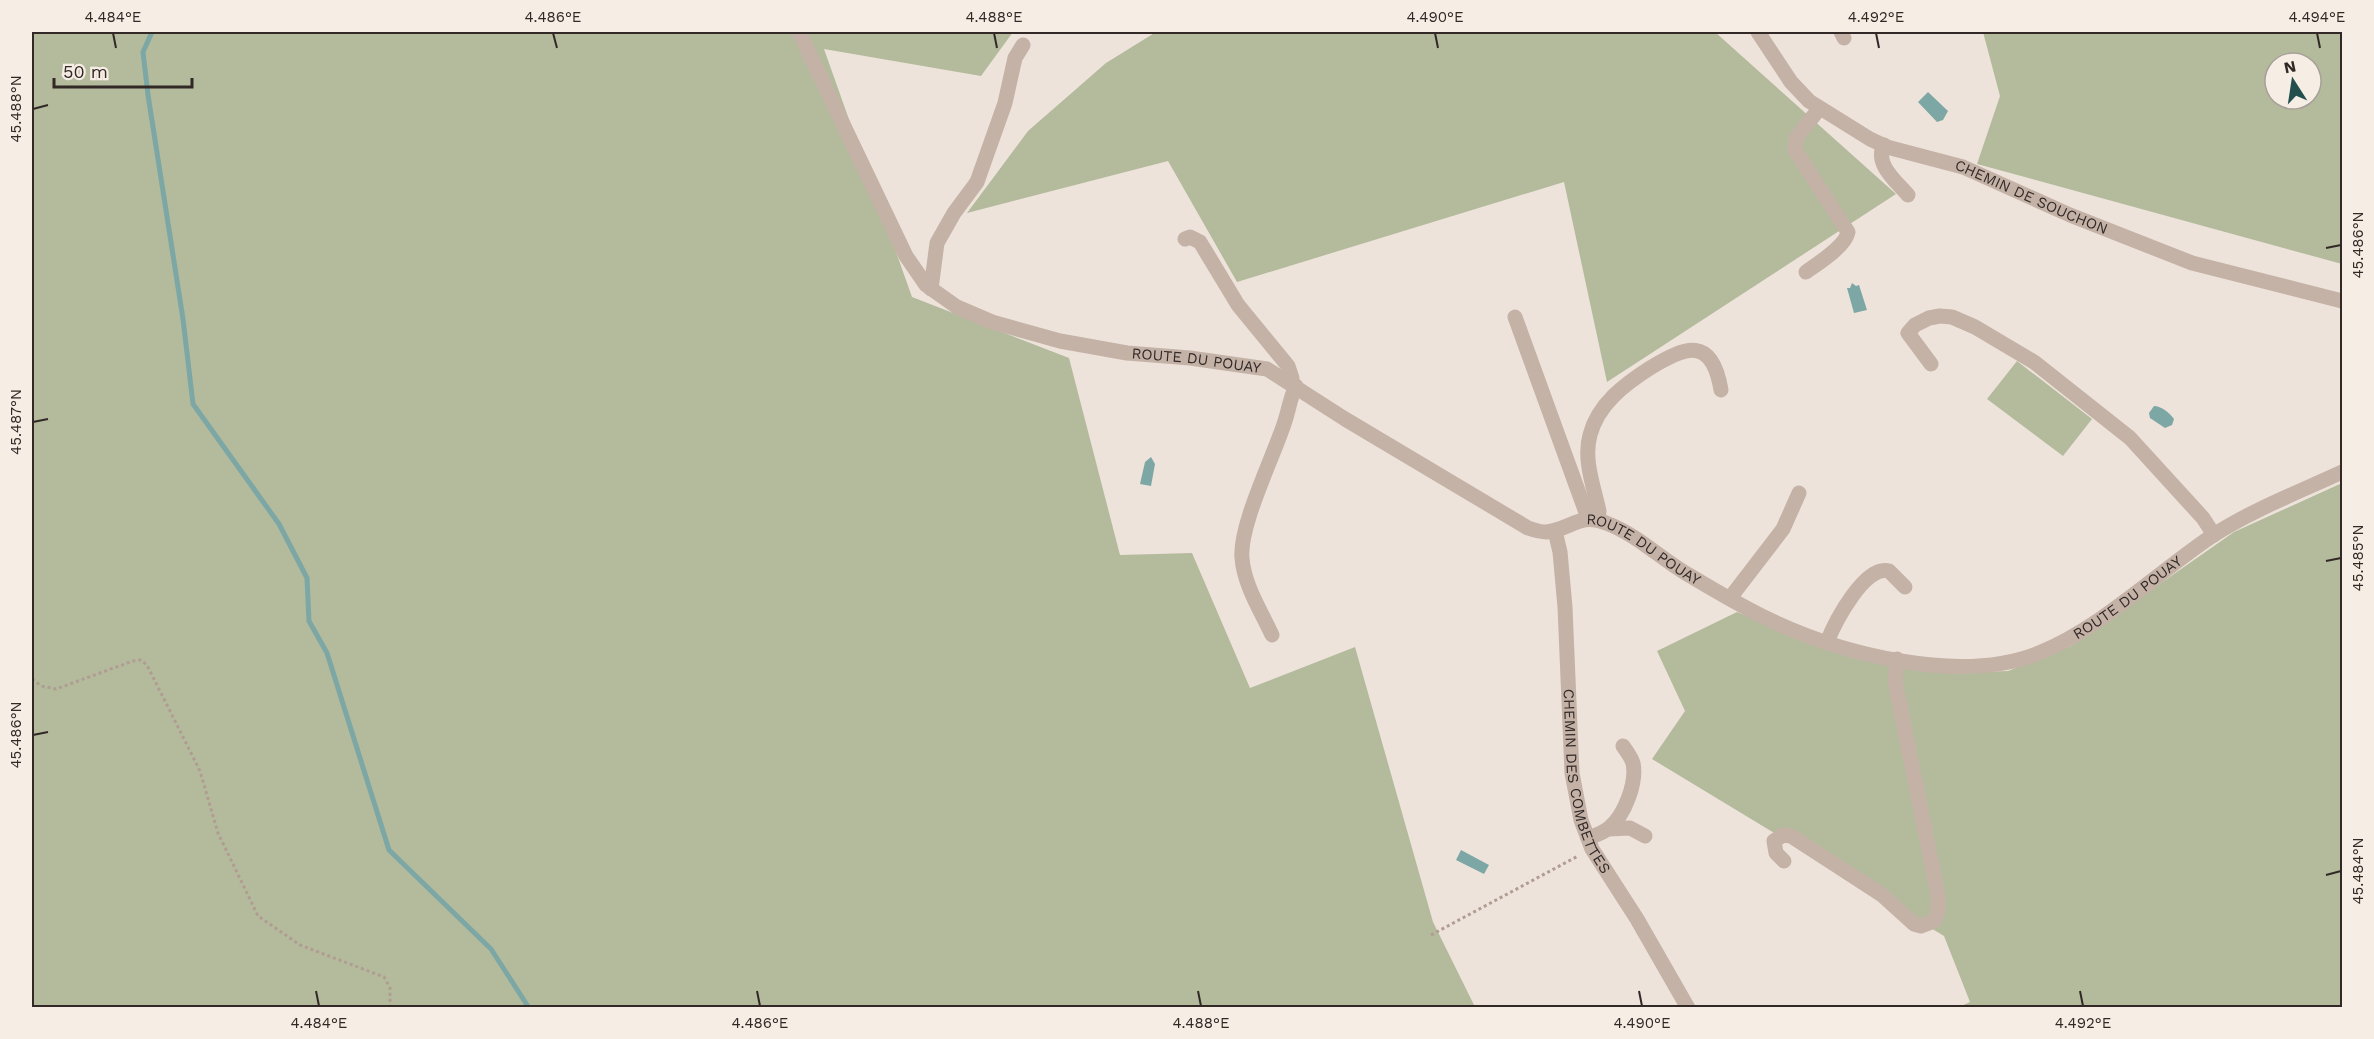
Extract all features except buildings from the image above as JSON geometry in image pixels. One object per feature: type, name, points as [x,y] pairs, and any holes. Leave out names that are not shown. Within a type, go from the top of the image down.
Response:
[{"type":"street","name":"ROUTE DU POUAY","points":[[799,32],[906,256],[926,285],[957,307],[992,322],[1060,341],[1127,353],[1190,358],[1267,369],[1344,419],[1528,528],[1543,532],[1555,531],[1570,523],[1593,519],[1621,529],[1684,573],[1766,618],[1827,642],[1897,659],[1940,664],[1978,666],[2012,662],[2040,652],[2090,625],[2234,523],[2343,472]]},
{"type":"street","name":"CHEMIN DE SOUCHON","points":[[1758,32],[1791,82],[1819,109],[1884,145],[1963,168],[2070,215],[2192,263],[2343,301]]},
{"type":"street","points":[[931,289],[937,243],[954,213],[976,182],[1005,103],[1015,58],[1023,45]]},
{"type":"street","points":[[1806,272],[1848,237],[1848,232],[1795,150],[1796,138],[1819,109]]},
{"type":"street","points":[[1884,145],[1880,154],[1883,166],[1908,195]]},
{"type":"street","points":[[1185,239],[1190,237],[1200,242],[1238,304],[1288,366],[1292,378],[1293,384],[1286,420],[1241,547],[1245,575],[1272,635]]},
{"type":"street","points":[[1515,317],[1593,519]]},
{"type":"street","points":[[1931,364],[1908,333],[1916,324],[1929,318],[1952,317],[2006,344],[2034,362],[2130,438],[2176,487],[2214,535]]},
{"type":"street","points":[[1593,519],[1599,511],[1587,455],[1590,435],[1597,415],[1610,399],[1643,373],[1676,352],[1689,349],[1702,352],[1710,359],[1719,377],[1721,390]]},
{"type":"street","points":[[1730,598],[1783,529],[1799,493]]},
{"type":"street","name":"CHEMIN DES COMBETTES","points":[[1555,531],[1560,552],[1565,607],[1572,773],[1576,800],[1590,843],[1688,1008]]},
{"type":"street","points":[[1827,642],[1839,615],[1869,576],[1878,570],[1889,571],[1905,587]]},
{"type":"street","points":[[1784,861],[1776,853],[1774,842],[1783,835],[1791,836],[1882,895],[1914,924],[1921,926],[1934,921],[1938,912],[1938,896],[1895,681],[1897,659]]},
{"type":"street","points":[[1590,843],[1615,822],[1625,805],[1634,773],[1631,758],[1623,746]]},
{"type":"street","points":[[1608,829],[1630,828],[1645,836]]},
{"type":"path","points":[[32,679],[41,686],[56,689],[134,661],[141,660],[147,665],[200,771],[218,833],[258,916],[300,945],[384,976],[390,988],[390,1008]]},
{"type":"path","points":[[1431,935],[1590,843]]},
{"type":"green space","points":[[32,32],[1013,32],[981,76],[824,49],[912,297],[1069,358],[1120,555],[1192,553],[1250,688],[1355,647],[1433,922],[1475,1007],[32,1008]]},
{"type":"green space","points":[[1156,32],[1715,32],[1896,194],[1607,382],[1564,182],[1237,282],[1168,161],[967,213],[1028,131],[1106,63]]},
{"type":"green space","points":[[1983,32],[2342,32],[2342,264],[1977,164],[2000,96]]},
{"type":"green space","points":[[2017,361],[2092,419],[2063,456],[1987,399]]},
{"type":"green space","points":[[2342,483],[2342,1007],[1959,1007],[1970,1002],[1944,936],[1652,759],[1685,711],[1657,651],[1737,612],[1811,643],[1951,673],[2008,671],[2071,646],[2234,532]]},
{"type":"water","points":[[1928,92],[1948,111],[1943,120],[1937,122],[1918,102]]},
{"type":"water","points":[[1852,283],[1859,285],[1867,310],[1854,313],[1847,288],[1850,288]]},
{"type":"water","points":[[2154,406],[2170,414],[2174,419],[2172,425],[2165,428],[2150,418],[2149,413]]},
{"type":"water","points":[[1151,457],[1155,464],[1151,486],[1140,484],[1145,462]]},
{"type":"water","points":[[1461,850],[1489,865],[1484,874],[1456,860]]},
{"type":"waterway","points":[[152,32],[143,52],[183,319],[193,404],[279,524],[307,578],[309,621],[327,653],[389,850],[491,949],[529,1008]]}]
